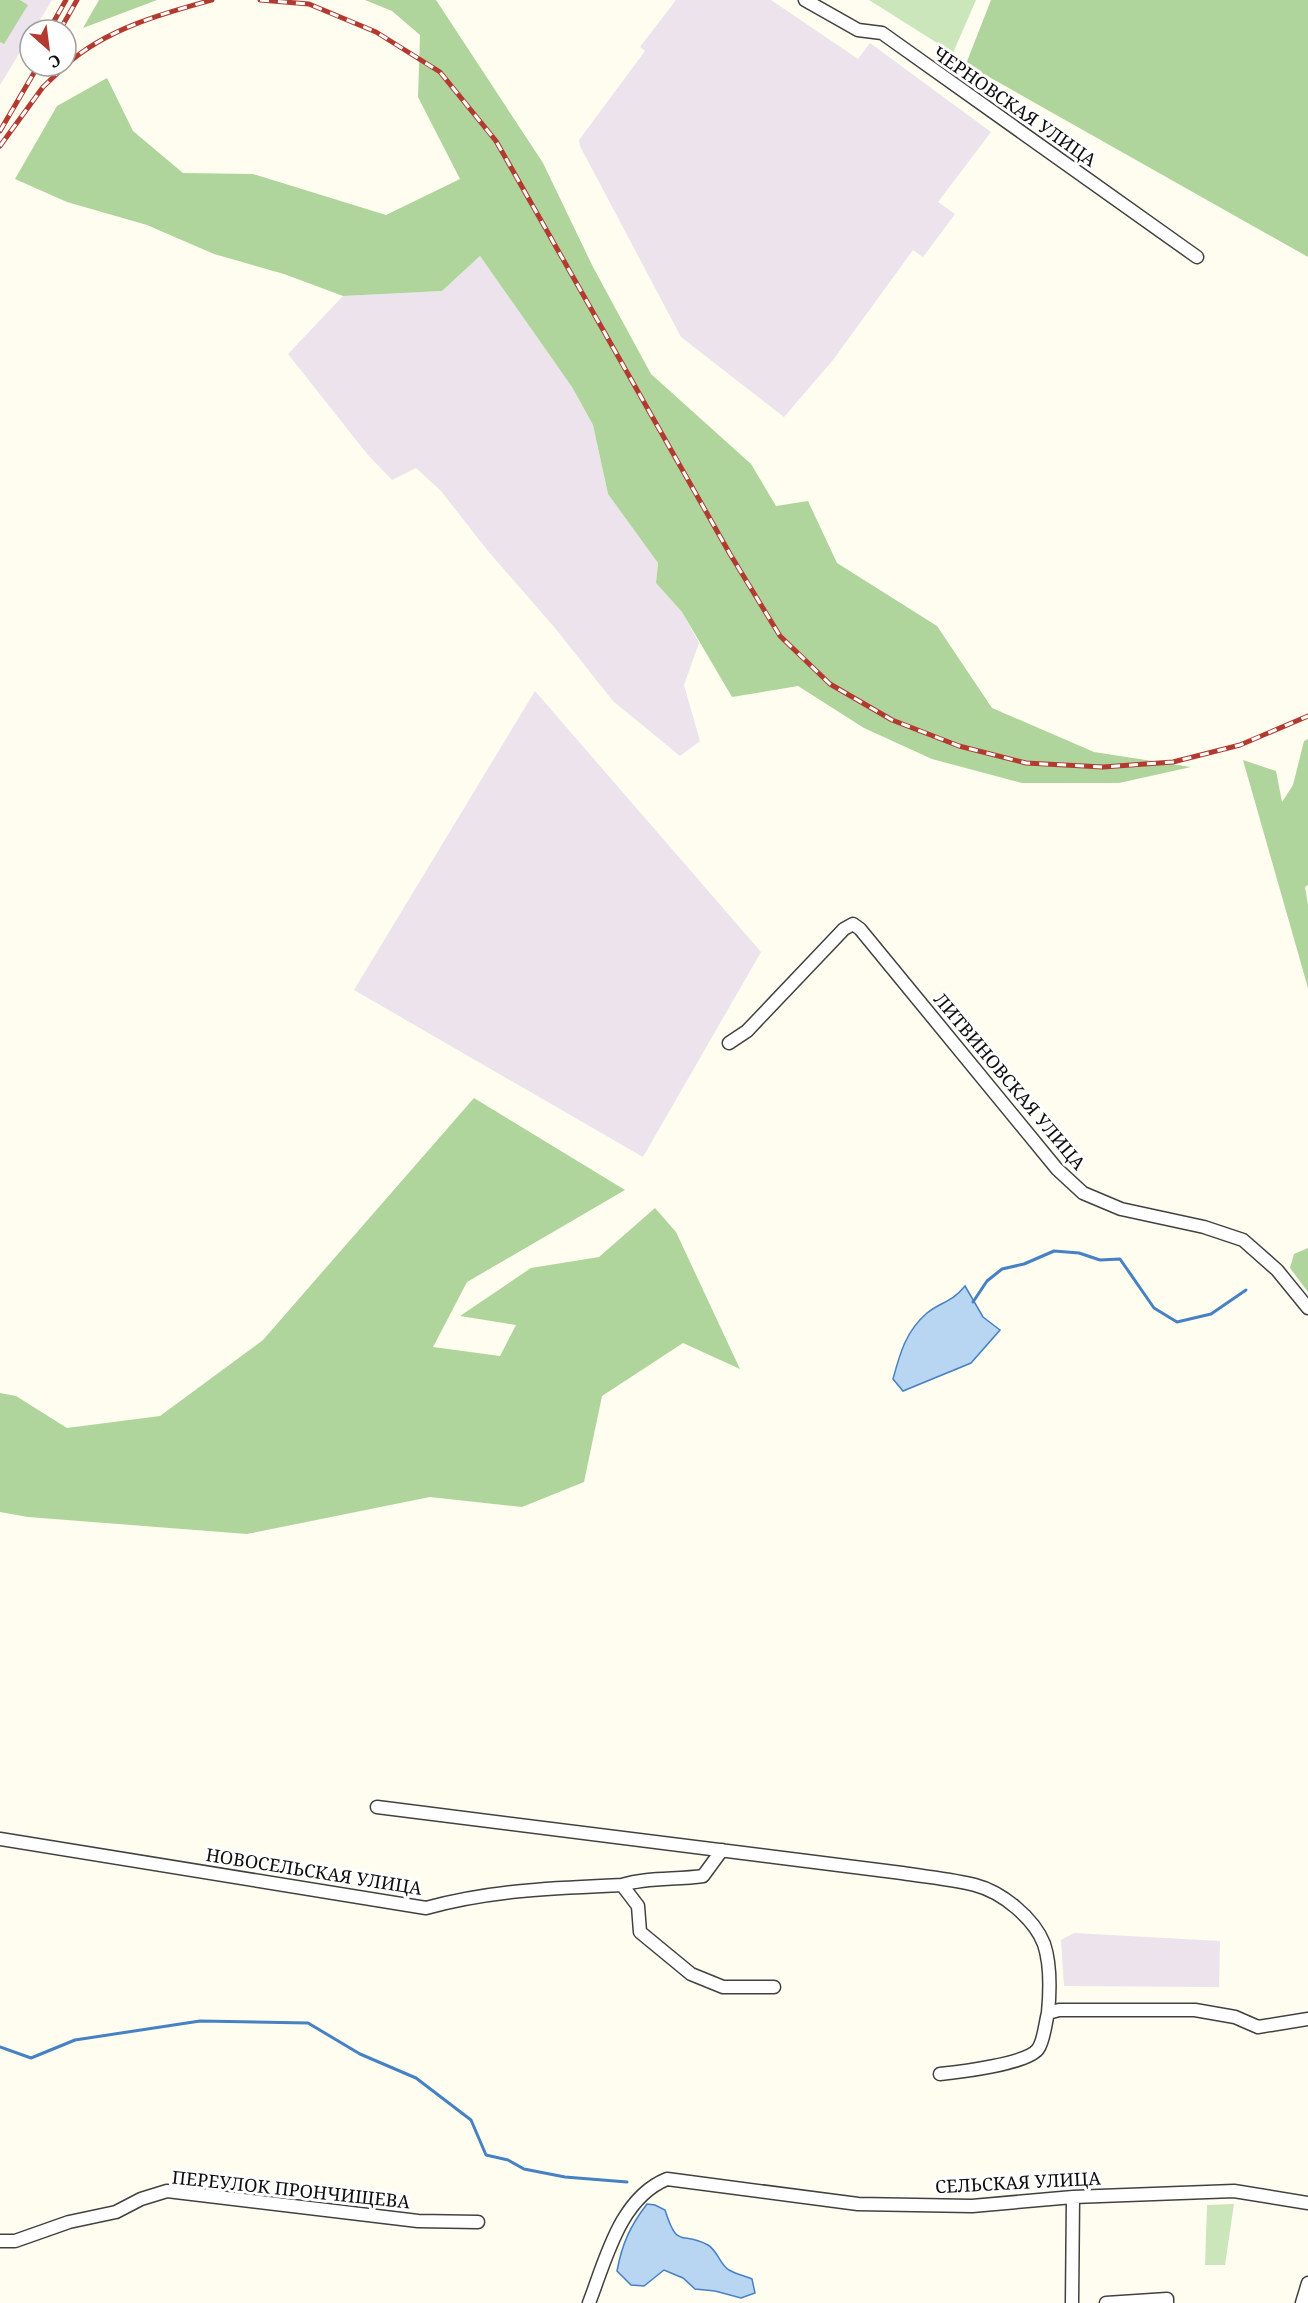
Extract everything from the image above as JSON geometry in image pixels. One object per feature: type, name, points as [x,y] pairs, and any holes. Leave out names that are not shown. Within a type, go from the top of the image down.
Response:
[{"type":"street","name":"ЧЕРНОВСКАЯ УЛИЦА","points":[[805,0],[858,30],[882,33],[1197,257]]},
{"type":"street","name":"ЛИТВИНОВСКАЯ УЛИЦА","points":[[729,1043],[747,1031],[843,928],[853,924],[860,929],[1057,1169],[1083,1193],[1121,1209],[1204,1227],[1243,1240],[1277,1270],[1308,1308]]},
{"type":"street","points":[[377,1807],[902,1873],[977,1885],[1011,1902],[1035,1928],[1044,1945],[1050,1991],[1048,2013],[1039,2048],[1032,2055],[976,2071],[940,2074]]},
{"type":"street","name":"НОВОСЕЛЬСКАЯ УЛИЦА","points":[[0,1839],[426,1908],[468,1896],[556,1886],[622,1885],[640,1879],[703,1876],[722,1850]]},
{"type":"street","points":[[622,1885],[638,1906],[640,1932],[691,1974],[723,1987],[774,1987]]},
{"type":"street","points":[[1048,2013],[1059,2010],[1195,2010],[1235,2017],[1258,2027],[1308,2019]]},
{"type":"street","name":"СЕЛЬСКАЯ УЛИЦА","points":[[589,2303],[627,2211],[643,2192],[668,2179],[858,2204],[972,2206],[1073,2198],[1234,2191],[1308,2203]]},
{"type":"street","name":"ПЕРЕУЛОК ПРОНЧИЩЕВА","points":[[0,2241],[15,2241],[69,2222],[116,2212],[141,2199],[167,2191],[418,2221],[478,2222]]},
{"type":"street","points":[[1072,2303],[1073,2198]]},
{"type":"street","points":[[1302,2303],[1308,2283]]},
{"type":"street","points":[[1106,2303],[1167,2299],[1167,2303]]},
{"type":"shaded area","points":[[20,0],[52,0],[41,18],[19,18],[27,5]]},
{"type":"shaded area","points":[[676,0],[771,0],[858,59],[870,43],[991,132],[938,202],[955,214],[923,257],[913,250],[833,360],[784,417],[681,337],[580,146],[579,140],[645,51],[640,47]]},
{"type":"shaded area","points":[[18,20],[18,56],[0,85],[0,42],[4,43]]},
{"type":"shaded area","points":[[480,256],[572,387],[593,425],[608,494],[658,563],[656,583],[682,612],[699,643],[684,685],[700,741],[680,756],[613,701],[441,491],[416,468],[392,480],[368,455],[288,354],[343,296],[442,291]]},
{"type":"shaded area","points":[[535,691],[761,952],[643,1157],[354,990]]},
{"type":"shaded area","points":[[1074,1933],[1220,1941],[1219,1987],[1064,1986],[1061,1940]]},
{"type":"green space","points":[[0,0],[20,0],[28,5],[4,44],[0,42]]},
{"type":"green space","points":[[99,0],[157,0],[83,28]]},
{"type":"green space","points":[[365,0],[436,0],[543,163],[593,267],[651,374],[751,464],[776,506],[808,501],[837,563],[937,626],[992,708],[1094,752],[1191,767],[1119,783],[1022,783],[932,759],[864,728],[798,686],[732,697],[682,612],[656,583],[658,563],[608,494],[593,425],[572,387],[480,256],[442,291],[343,296],[284,274],[214,254],[147,225],[67,202],[15,179],[57,106],[107,78],[133,131],[183,173],[253,174],[386,215],[460,179],[418,97],[420,35],[392,11]]},
{"type":"green space","points":[[869,0],[976,0],[953,53]]},
{"type":"green space","points":[[991,0],[1308,0],[1308,257],[966,64]]},
{"type":"green space","points":[[1308,739],[1308,885],[1305,887],[1308,905],[1308,988],[1243,760],[1276,771],[1282,802],[1293,785],[1304,741]]},
{"type":"green space","points":[[474,1098],[625,1190],[467,1282],[433,1347],[500,1356],[516,1325],[460,1316],[531,1268],[599,1257],[655,1208],[676,1232],[740,1369],[683,1343],[602,1396],[584,1482],[522,1507],[430,1497],[247,1534],[28,1517],[0,1512],[0,1393],[16,1396],[67,1428],[160,1416],[263,1340]]},
{"type":"green space","points":[[1308,1248],[1308,1292],[1290,1268],[1294,1254]]},
{"type":"green space","points":[[1234,2204],[1225,2265],[1205,2265],[1207,2205]]},
{"type":"water","points":[[965,1286],[983,1317],[1000,1330],[971,1363],[903,1391],[893,1379],[901,1351],[909,1335],[927,1313],[951,1299]]},
{"type":"water","points":[[647,2204],[665,2210],[669,2223],[677,2235],[708,2245],[726,2268],[752,2279],[755,2293],[741,2298],[715,2291],[695,2289],[683,2278],[664,2270],[644,2286],[631,2285],[617,2271],[621,2252],[628,2236]]},
{"type":"waterway","points":[[973,1302],[987,1281],[1002,1269],[1024,1264],[1054,1251],[1079,1253],[1100,1260],[1120,1259],[1154,1308],[1177,1322],[1211,1314],[1246,1290]]},
{"type":"waterway","points":[[0,2047],[31,2058],[75,2040],[200,2021],[308,2023],[360,2054],[416,2078],[471,2120],[486,2155],[508,2160],[524,2169],[565,2177],[627,2182]]},
{"type":"railway","points":[[56,18],[66,0]]},
{"type":"railway","points":[[67,18],[77,0]]},
{"type":"railway","points":[[78,55],[116,32],[135,24],[212,0]]},
{"type":"railway","points":[[260,0],[309,4],[376,32],[440,72],[496,141],[730,554],[780,636],[830,684],[892,720],[959,746],[1026,763],[1103,767],[1173,762],[1240,745],[1308,716]]},
{"type":"railway","points":[[0,131],[31,78]]},
{"type":"railway","points":[[0,146],[43,87],[52,78]]}]
